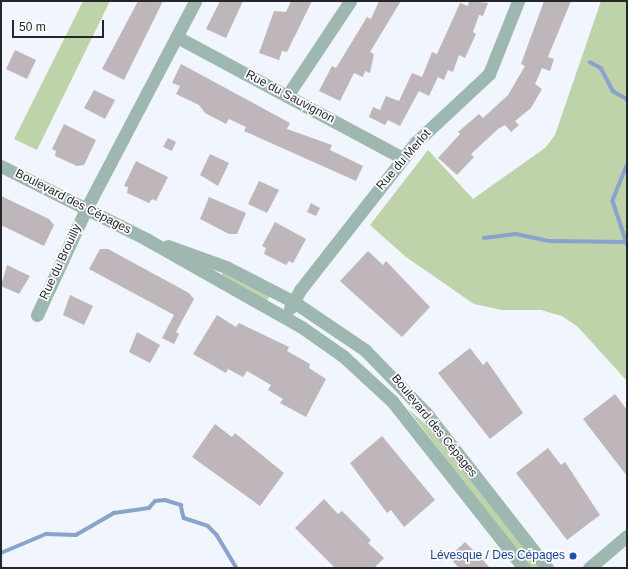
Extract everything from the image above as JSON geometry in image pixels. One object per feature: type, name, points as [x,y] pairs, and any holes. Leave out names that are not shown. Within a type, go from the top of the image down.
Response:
[{"type":"street","points":[[86,209],[195,1]]},
{"type":"street","points":[[287,96],[350,1]]},
{"type":"street","name":"Rue du Merlot","points":[[285,319],[294,302],[403,158],[489,74],[518,1]]},
{"type":"street","name":"Rue du Sauvignon","points":[[176,37],[403,158]]},
{"type":"street","name":"Boulevard des Cépages","points":[[1,166],[146,239],[325,343],[388,396],[524,568]]},
{"type":"street","name":"Rue du Brouilly","points":[[37,314],[86,209]]},
{"type":"street","name":"Boulevard des Cépages","points":[[146,239],[226,267],[294,302],[354,341],[392,375],[547,568]]},
{"type":"street","points":[[589,568],[627,536]]},
{"type":"green space","points":[[83,1],[110,1],[37,150],[14,139]]},
{"type":"green space","points":[[601,1],[627,1],[627,381],[578,327],[562,316],[541,310],[502,310],[474,304],[406,257],[370,225],[428,150],[473,199],[545,148],[555,135]]},
{"type":"green space","points":[[224,271],[270,295],[266,303],[220,278]]},
{"type":"green space","points":[[408,409],[430,428],[540,568],[529,568]]},
{"type":"building","points":[[138,1],[163,1],[124,80],[102,69]]},
{"type":"building","points":[[220,1],[243,1],[226,38],[206,29]]},
{"type":"building","points":[[291,1],[312,1],[287,52],[282,51],[279,60],[259,53],[274,11],[286,12]]},
{"type":"building","points":[[379,1],[401,1],[370,52],[374,54],[370,73],[365,71],[363,77],[354,73],[340,101],[319,91],[332,66],[336,68],[367,17],[371,19]]},
{"type":"building","points":[[469,1],[488,3],[483,16],[479,15],[473,32],[476,34],[465,58],[459,55],[453,72],[448,70],[444,80],[438,77],[429,96],[419,91],[400,126],[388,120],[385,125],[369,117],[373,107],[380,110],[386,96],[399,101],[412,73],[422,77],[432,52],[437,54],[460,3],[468,6]]},
{"type":"building","points":[[544,1],[571,1],[548,57],[554,59],[550,71],[542,68],[535,84],[542,89],[531,108],[515,121],[519,125],[511,132],[505,125],[498,129],[471,154],[474,157],[457,175],[438,158],[460,134],[458,132],[479,114],[483,118],[508,95],[525,66],[521,64]]},
{"type":"building","points":[[15,50],[36,60],[27,79],[6,69]]},
{"type":"building","points":[[181,64],[290,123],[287,129],[332,145],[330,150],[363,166],[356,181],[244,131],[246,127],[229,119],[226,124],[205,113],[199,105],[176,94],[180,86],[172,83]]},
{"type":"building","points":[[94,90],[115,100],[105,119],[84,108]]},
{"type":"building","points":[[64,124],[96,140],[84,165],[77,166],[55,156],[56,151],[52,149]]},
{"type":"building","points":[[168,138],[176,142],[172,151],[163,147]]},
{"type":"building","points":[[210,154],[229,163],[218,186],[200,175]]},
{"type":"building","points":[[136,161],[168,177],[156,201],[152,199],[149,203],[127,193],[128,187],[124,186]]},
{"type":"building","points":[[259,181],[279,190],[267,213],[248,204]]},
{"type":"building","points":[[1,196],[49,219],[54,225],[44,246],[1,225]]},
{"type":"building","points":[[209,197],[246,213],[237,234],[229,234],[200,219]]},
{"type":"building","points":[[311,203],[320,208],[316,216],[307,212]]},
{"type":"building","points":[[275,222],[306,239],[293,263],[289,261],[286,265],[264,254],[266,248],[262,246]]},
{"type":"building","points":[[100,249],[108,249],[189,293],[194,299],[176,332],[179,334],[174,344],[162,338],[174,315],[89,269]]},
{"type":"building","points":[[368,251],[383,265],[386,261],[430,307],[402,337],[340,281]]},
{"type":"building","points":[[7,265],[30,276],[19,294],[1,286]]},
{"type":"building","points":[[70,295],[93,306],[84,325],[63,315]]},
{"type":"building","points":[[217,315],[236,327],[239,323],[289,347],[287,351],[310,364],[309,368],[326,379],[306,417],[280,403],[283,399],[268,390],[271,385],[247,371],[243,377],[228,369],[226,373],[193,354]]},
{"type":"building","points":[[137,332],[160,345],[150,363],[129,352]]},
{"type":"building","points":[[470,348],[483,365],[487,361],[523,413],[490,439],[438,373]]},
{"type":"building","points":[[615,394],[627,410],[627,476],[583,419]]},
{"type":"building","points":[[215,424],[232,437],[235,433],[284,473],[260,506],[192,457]]},
{"type":"building","points":[[382,436],[435,500],[404,527],[391,510],[387,513],[350,463]]},
{"type":"building","points":[[548,448],[561,465],[565,462],[600,515],[567,540],[516,473]]},
{"type":"building","points":[[324,499],[338,514],[342,511],[371,540],[368,543],[384,558],[374,568],[335,568],[295,528]]},
{"type":"building","points":[[465,542],[490,568],[459,568],[449,557]]},
{"type":"waterway","points":[[590,62],[601,68],[613,91],[627,99]]},
{"type":"waterway","points":[[627,166],[613,201],[627,243]]},
{"type":"waterway","points":[[484,238],[516,234],[550,241],[627,242]]},
{"type":"waterway","points":[[1,553],[46,534],[76,535],[114,513],[149,508],[155,501],[165,500],[181,505],[184,518],[208,526],[217,535],[237,568]]},
{"type":"place","name":"Lévesque / Des Cépages","points":[[573,556]]}]
